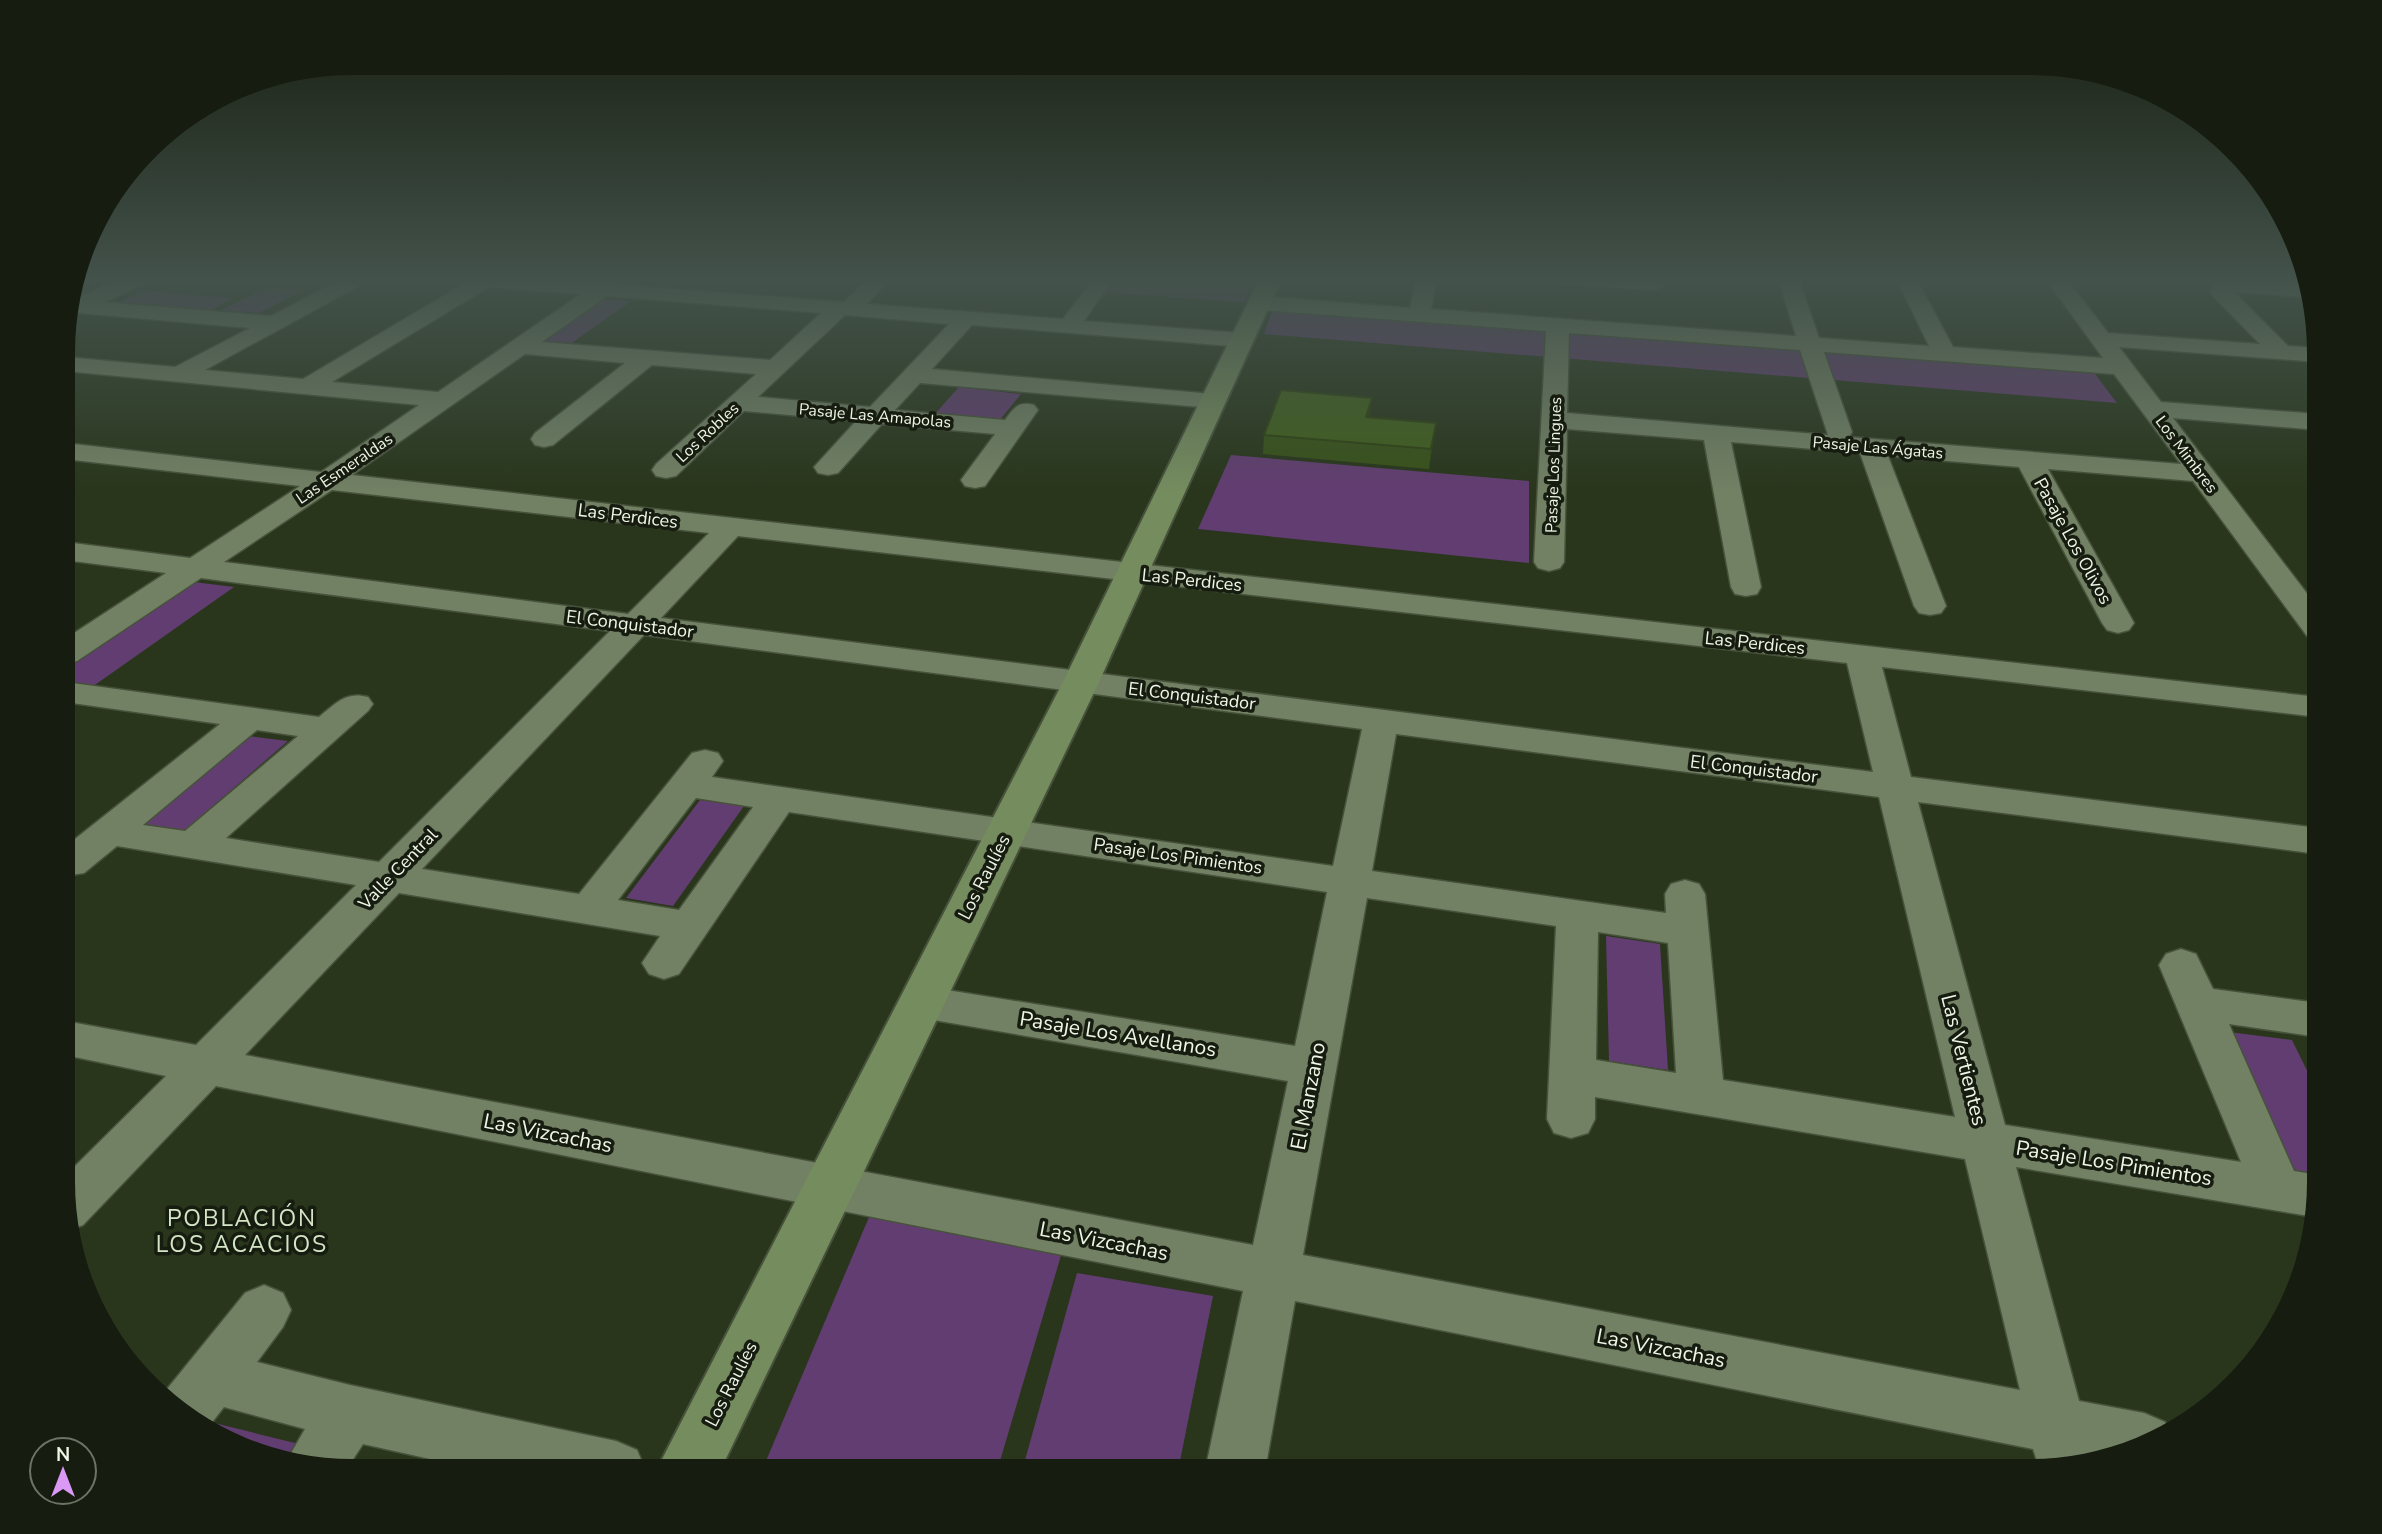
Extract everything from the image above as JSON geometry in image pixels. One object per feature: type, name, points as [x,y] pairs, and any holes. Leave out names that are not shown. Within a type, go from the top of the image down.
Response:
[{"type":"street","points":[[178,375],[225,350]]},
{"type":"street","points":[[307,387],[369,350]]},
{"type":"street","name":"Las Esmeraldas","points":[[75,647],[518,350]]},
{"type":"street","points":[[554,350],[775,368]]},
{"type":"street","name":"Los Robles","points":[[666,470],[796,350]]},
{"type":"street","points":[[828,467],[938,350]]},
{"type":"street","name":"Los Raulíes","points":[[693,1459],[1081,682],[1237,350]]},
{"type":"street","name":"Pasaje Los Lingues","points":[[1549,562],[1557,350]]},
{"type":"street","points":[[1811,350],[1839,432]]},
{"type":"street","points":[[1885,350],[2122,367]]},
{"type":"street","points":[[1943,350],[1945,354]]},
{"type":"street","name":"Los Mimbres","points":[[2109,350],[2202,474],[2307,600]]},
{"type":"street","points":[[2248,350],[2307,354]]},
{"type":"street","points":[[544,439],[647,357]]},
{"type":"street","points":[[75,365],[444,400]]},
{"type":"street","points":[[914,375],[1213,401]]},
{"type":"street","points":[[975,480],[1042,386]]},
{"type":"street","name":"Pasaje Las Amapolas","points":[[738,403],[1013,428]]},
{"type":"street","points":[[2153,409],[2307,421]]},
{"type":"street","name":"Pasaje Las Ágatas","points":[[1555,420],[2202,474]]},
{"type":"street","points":[[1716,433],[1746,587]]},
{"type":"street","points":[[1871,446],[1930,606]]},
{"type":"street","name":"Las Perdices","points":[[75,452],[2307,706]]},
{"type":"street","name":"Pasaje Los Olivos","points":[[2029,460],[2118,623]]},
{"type":"street","name":"Valle Central","points":[[76,1199],[731,527]]},
{"type":"street","name":"El Conquistador","points":[[75,552],[2307,840]]},
{"type":"street","name":"Las Vertientes","points":[[1862,655],[2062,1445]]},
{"type":"street","points":[[75,693],[327,729]]},
{"type":"street","points":[[193,846],[356,704]]},
{"type":"street","points":[[75,860],[250,718]]},
{"type":"street","name":"El Manzano","points":[[1237,1459],[1381,721]]},
{"type":"street","name":"Pasaje Los Pimientos","points":[[589,909],[696,773],[779,798],[1577,914],[1687,912],[1701,1096]]},
{"type":"street","points":[[664,963],[779,798]]},
{"type":"street","points":[[109,832],[690,926]]},
{"type":"street","name":"Pasaje Los Pimientos","points":[[1577,914],[1572,1097],[1701,1096],[2298,1192]]},
{"type":"street","name":"Pasaje Los Pimientos","points":[[2298,1192],[2189,984],[2307,1017]]},
{"type":"street","name":"Pasaje Los Avellanos","points":[[922,1002],[1314,1067]]},
{"type":"street","name":"Las Vizcachas","points":[[75,1040],[1274,1273],[2062,1445],[2122,1443]]},
{"type":"street","points":[[197,1395],[264,1310]]},
{"type":"street","points":[[197,1395],[350,1413],[561,1459]]},
{"type":"street","points":[[321,1457],[350,1413]]},
{"type":"shaded area","points":[[1457,350],[1808,350],[2092,370],[2117,403]]},
{"type":"shaded area","points":[[959,387],[1021,394],[998,422],[934,415]]},
{"type":"shaded area","points":[[1231,455],[1529,481],[1529,563],[1198,529]]},
{"type":"shaded area","points":[[186,581],[234,587],[75,699],[75,656]]},
{"type":"shaded area","points":[[248,736],[288,741],[185,830],[143,824]]},
{"type":"shaded area","points":[[700,800],[744,806],[673,906],[626,898]]},
{"type":"shaded area","points":[[1606,936],[1660,944],[1668,1070],[1609,1061]]},
{"type":"shaded area","points":[[2229,1032],[2292,1040],[2307,1071],[2307,1177],[2297,1176]]},
{"type":"shaded area","points":[[872,1210],[1065,1242],[1001,1459],[767,1459]]},
{"type":"shaded area","points":[[1077,1273],[1213,1296],[1180,1459],[1025,1459]]},
{"type":"shaded area","points":[[218,1424],[303,1445],[297,1453],[280,1449],[246,1438]]},
{"type":"building","points":[[1281,390],[1372,398],[1366,417],[1436,423],[1431,449],[1264,435]]},
{"type":"district","name":"POBLACIÓN LOS ACACIOS","points":[[242,1231]]}]
